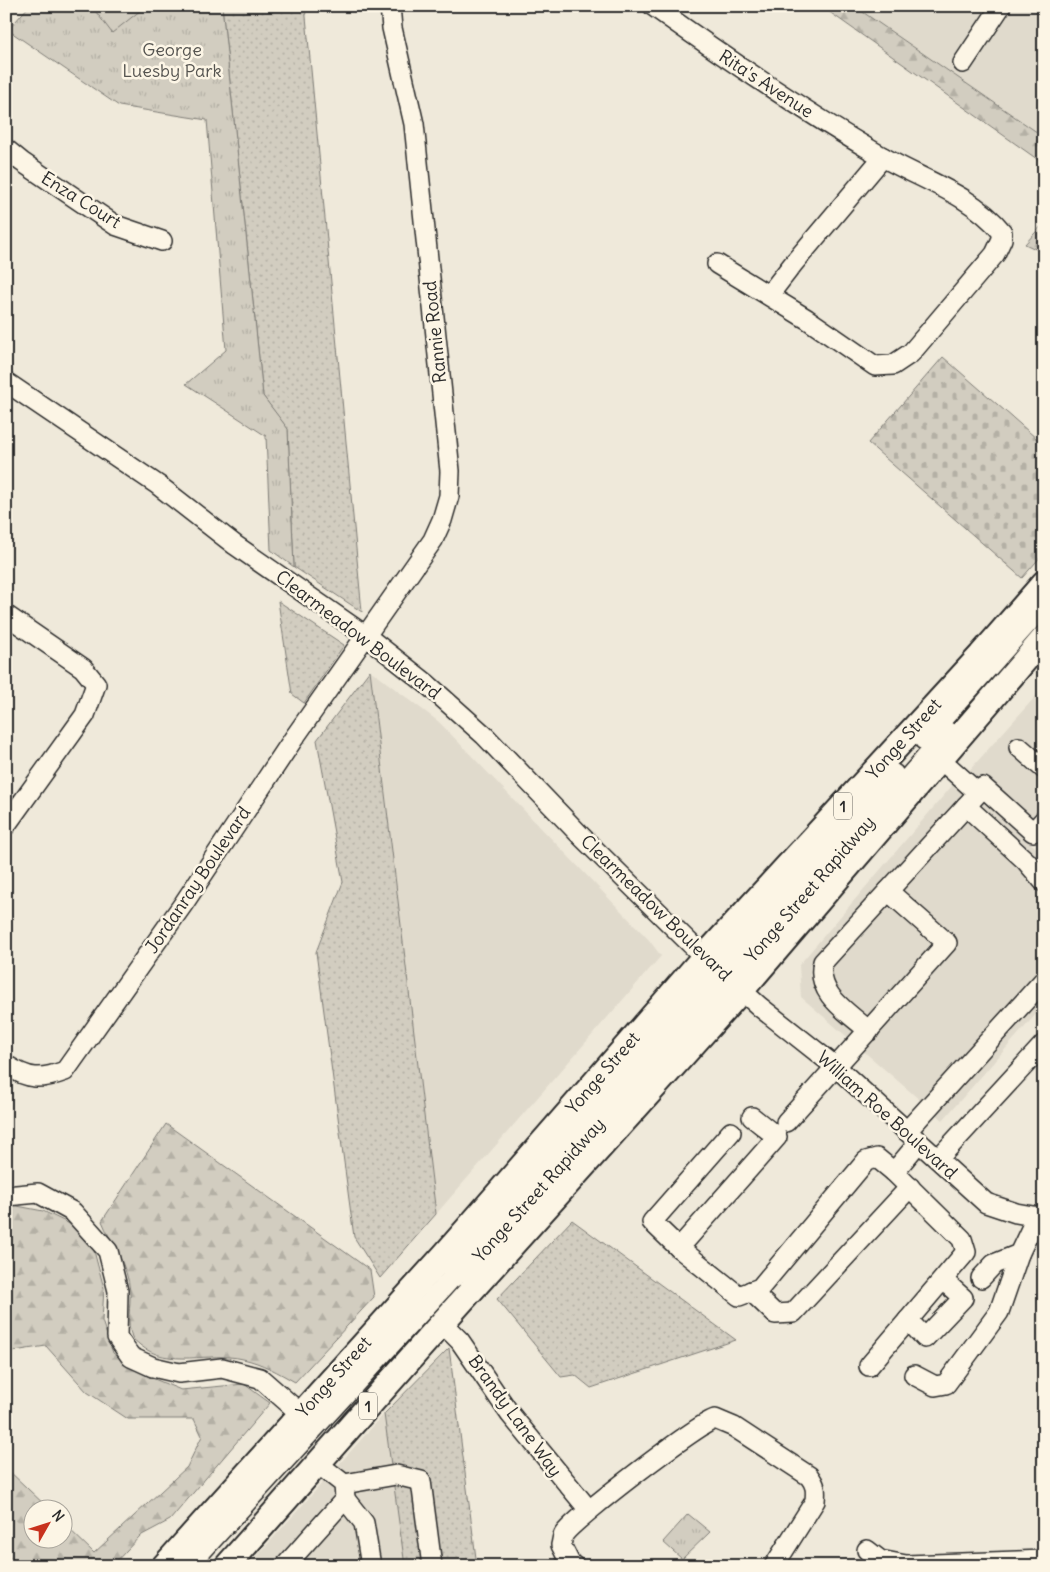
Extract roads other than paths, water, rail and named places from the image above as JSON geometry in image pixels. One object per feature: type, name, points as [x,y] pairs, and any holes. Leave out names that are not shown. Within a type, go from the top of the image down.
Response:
[{"type":"main road","name":"Yonge Street","points":[[227,1566],[442,1323],[962,677],[1044,583]]},
{"type":"main road","name":"Yonge Street","points":[[164,1566],[446,1252],[940,758],[1044,638]]},
{"type":"street","name":"Rannie Road","points":[[366,636],[433,540],[442,520],[449,496],[450,471],[414,124],[392,28],[390,6]]},
{"type":"street","name":"Rita's Avenue","points":[[653,6],[747,73],[883,157],[943,186],[984,214],[1002,232],[1002,239],[995,254],[911,353],[893,365],[876,366],[769,295]]},
{"type":"street","points":[[963,63],[1001,6]]},
{"type":"street","name":"Enza Court","points":[[6,149],[22,162],[115,225],[162,241]]},
{"type":"street","points":[[717,264],[769,295],[792,264],[883,157]]},
{"type":"street","name":"Clearmeadow Boulevard","points":[[6,382],[158,485],[235,545],[366,636],[427,684],[484,735],[582,837],[723,974]]},
{"type":"street","name":"Yonge Street Rapidway","points":[[188,1566],[450,1280],[465,1253],[587,1114],[723,974],[1044,605]]},
{"type":"street","points":[[6,615],[83,668],[96,684],[85,715],[6,826]]},
{"type":"street","name":"Yonge Street Rapidway","points":[[723,974],[779,926],[1044,625]]},
{"type":"street","name":"Jordanray Boulevard","points":[[6,1065],[17,1072],[44,1079],[65,1070],[184,903],[294,738],[366,636]]},
{"type":"street","points":[[1019,747],[1044,769]]},
{"type":"street","points":[[869,1031],[827,994],[821,982],[823,962],[978,793],[940,758]]},
{"type":"street","points":[[983,787],[1033,832],[1044,820]]},
{"type":"street","points":[[966,806],[1026,861],[1044,882]]},
{"type":"street","points":[[786,1122],[947,943],[888,891]]},
{"type":"street","name":"William Roe Boulevard","points":[[723,974],[836,1066],[986,1203],[1016,1213],[1040,1217]]},
{"type":"street","points":[[894,1172],[913,1137],[1044,980]]},
{"type":"street","points":[[938,1160],[1044,1044]]},
{"type":"street","points":[[680,1248],[777,1137],[752,1117]]},
{"type":"street","points":[[731,1132],[652,1222],[680,1248],[739,1296],[760,1288],[866,1161],[877,1158],[962,1238],[966,1252],[869,1366]]},
{"type":"street","points":[[751,1292],[775,1314],[793,1313],[910,1187]]},
{"type":"street","points":[[6,1196],[38,1193],[66,1208],[73,1212],[108,1251],[118,1291],[117,1337],[131,1357],[154,1367],[179,1373],[222,1368],[260,1378],[301,1414]]},
{"type":"street","points":[[914,1375],[935,1386],[946,1384],[999,1312],[1019,1254],[1040,1217]]},
{"type":"street","points":[[981,1278],[994,1264],[1019,1254]]},
{"type":"street","points":[[908,1320],[926,1338],[963,1298],[943,1280]]},
{"type":"street","name":"Brandy Lane Way","points":[[442,1323],[460,1341],[510,1414],[588,1510]]},
{"type":"street","points":[[574,1566],[570,1563],[561,1545],[564,1535],[588,1510],[676,1444],[716,1419],[734,1427],[809,1476],[814,1483],[816,1489],[815,1501],[774,1566]]},
{"type":"street","points":[[317,1463],[344,1491],[364,1523],[371,1566]]},
{"type":"street","points":[[285,1566],[344,1491],[396,1475],[421,1481],[432,1566]]},
{"type":"street","points":[[867,1550],[880,1560],[906,1565],[1044,1560]]},
{"type":"park label","name":"George Luesby Park","points":[[172,60]]}]
